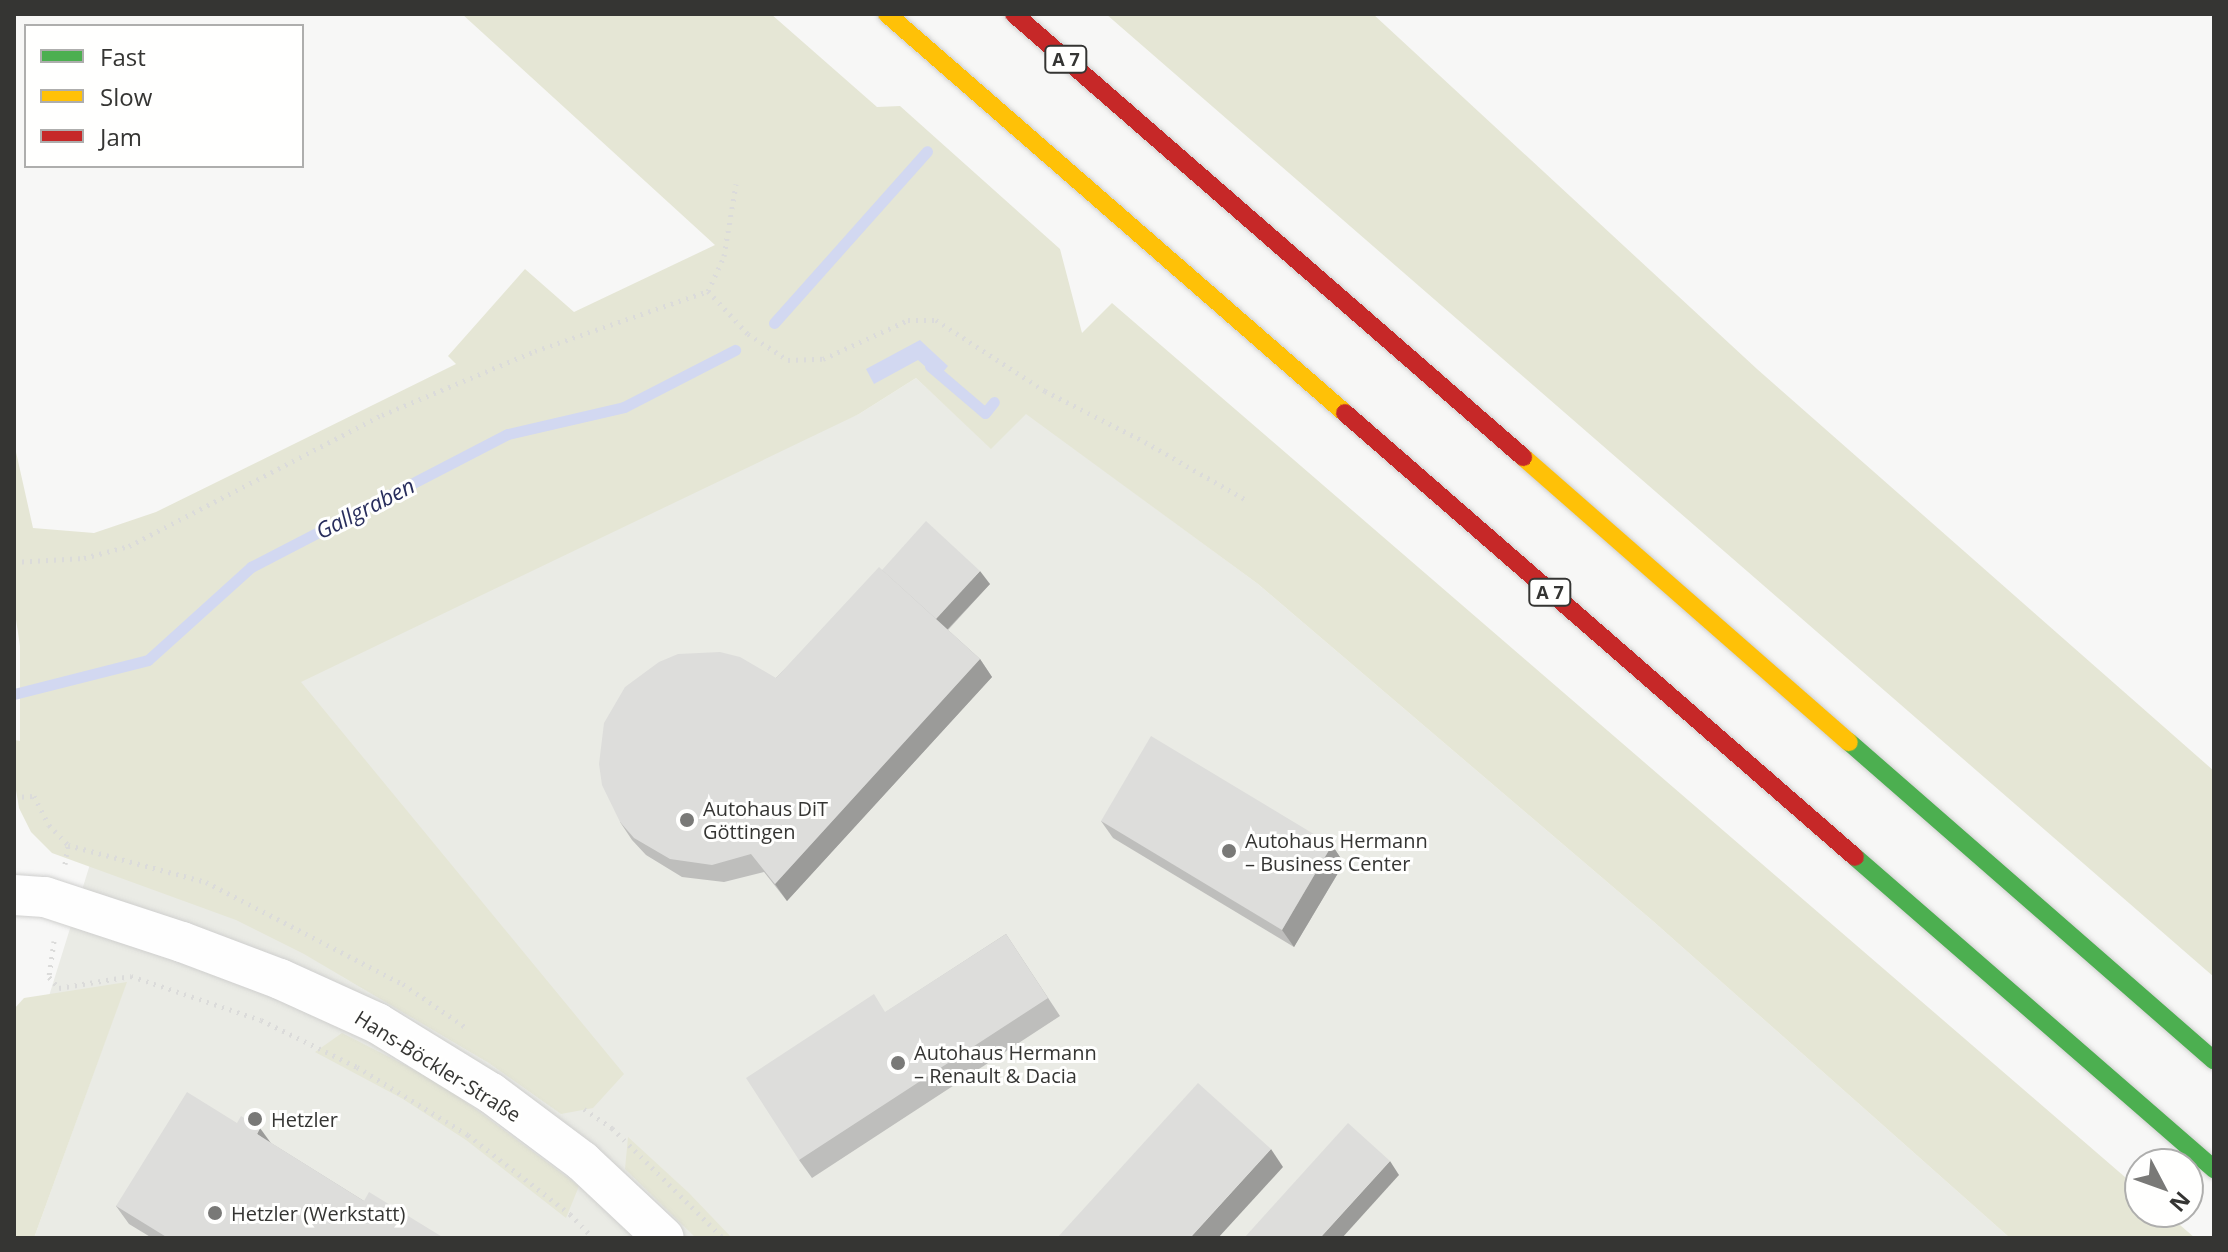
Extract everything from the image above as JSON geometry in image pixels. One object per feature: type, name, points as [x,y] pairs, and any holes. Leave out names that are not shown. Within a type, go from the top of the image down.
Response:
[{"type":"highway","name":"A 7","points":[[887,14],[2214,1169]]},
{"type":"highway","name":"A 7","points":[[1014,14],[2214,1060]]},
{"type":"street","name":"Hans-Böckler-Straße","points":[[14,895],[45,897],[182,942],[280,979],[377,1023],[491,1093],[582,1161],[664,1238]]},
{"type":"street","name":"Hans-Böckler-Straße","points":[[14,916],[118,936],[182,942]]},
{"type":"path","points":[[14,562],[84,558],[129,546],[382,415],[535,351],[708,291],[724,256],[736,184]]},
{"type":"path","points":[[708,291],[748,334],[788,360],[823,359],[908,320],[936,320],[1045,391],[1248,501]]},
{"type":"path","points":[[14,797],[34,796]]},
{"type":"path","points":[[49,977],[59,988],[131,976],[261,1020],[357,1067],[468,1135],[570,1214],[593,1238]]},
{"type":"shaded area","points":[[916,378],[991,448],[1026,413],[1258,584],[1654,922],[2010,1238],[34,1238],[126,983],[49,996],[148,678],[859,414]]},
{"type":"green space","points":[[462,14],[771,14],[877,107],[900,106],[1060,249],[1082,333],[1112,303],[2124,1176],[2124,1228],[2183,1228],[2195,1238],[2010,1238],[1654,922],[1258,584],[1026,414],[991,449],[916,378],[859,414],[301,682],[624,1074],[593,1108],[561,1114],[489,1063],[304,954],[236,920],[52,853],[31,832],[19,808],[15,784],[15,740],[20,741],[20,646],[14,606],[14,443],[33,528],[94,533],[156,512],[456,364],[448,356],[525,269],[574,312],[715,245]]},
{"type":"green space","points":[[1106,14],[1373,14],[1757,369],[2214,771],[2214,977]]},
{"type":"green space","points":[[127,982],[34,1238],[14,1238],[14,1009],[24,998]]},
{"type":"green space","points":[[342,1033],[440,1083],[579,1186],[566,1218],[466,1140],[403,1099],[315,1052]]},
{"type":"green space","points":[[628,1137],[732,1238],[696,1238],[625,1169]]},
{"type":"water","points":[[920,340],[948,366],[938,378],[918,360],[874,384],[866,369]]},
{"type":"building","points":[[926,521],[980,571],[936,619],[882,570]]},
{"type":"building","points":[[879,567],[980,659],[775,884],[751,854],[712,865],[670,859],[634,838],[620,822],[602,785],[599,764],[604,723],[625,687],[659,662],[678,654],[720,652],[740,657],[776,678]]},
{"type":"building","name":"Autohaus Hermann – Business Center","points":[[1151,736],[1332,845],[1282,930],[1101,821]]},
{"type":"building","name":"Autohaus Hermann – Renault & Dacia","points":[[1006,934],[1048,998],[799,1160],[746,1078],[874,994],[885,1012]]},
{"type":"building","points":[[1198,1083],[1271,1149],[1190,1238],[1057,1238]]},
{"type":"building","points":[[187,1092],[237,1123],[241,1116],[260,1128],[257,1134],[364,1201],[369,1192],[444,1238],[168,1238],[116,1206]]},
{"type":"building","points":[[1348,1123],[1390,1161],[1320,1238],[1244,1238]]},
{"type":"waterway","name":"Gallgraben","points":[[774,323],[927,151]]},
{"type":"waterway","name":"Gallgraben","points":[[14,694],[148,660],[251,567],[508,434],[624,407],[735,350]]},
{"type":"waterway","points":[[930,366],[985,413],[994,402]]},
{"type":"traffic: fast","points":[[1849,742],[2214,1060]]},
{"type":"traffic: fast","points":[[1855,857],[2214,1169]]},
{"type":"traffic: slow","points":[[887,14],[1345,413]]},
{"type":"traffic: slow","points":[[1523,457],[1849,742]]},
{"type":"traffic: jam","points":[[1014,14],[1523,457]]},
{"type":"traffic: jam","points":[[1345,413],[1855,857]]},
{"type":"place","name":"Autohaus DiT Göttingen","points":[[687,820]]},
{"type":"place","name":"Autohaus Hermann – Business Center","points":[[1229,851]]},
{"type":"place","name":"Autohaus Hermann – Renault & Dacia","points":[[898,1063]]},
{"type":"place","name":"Hetzler","points":[[255,1119]]},
{"type":"place","name":"Hetzler (Werkstatt)","points":[[215,1213]]}]
